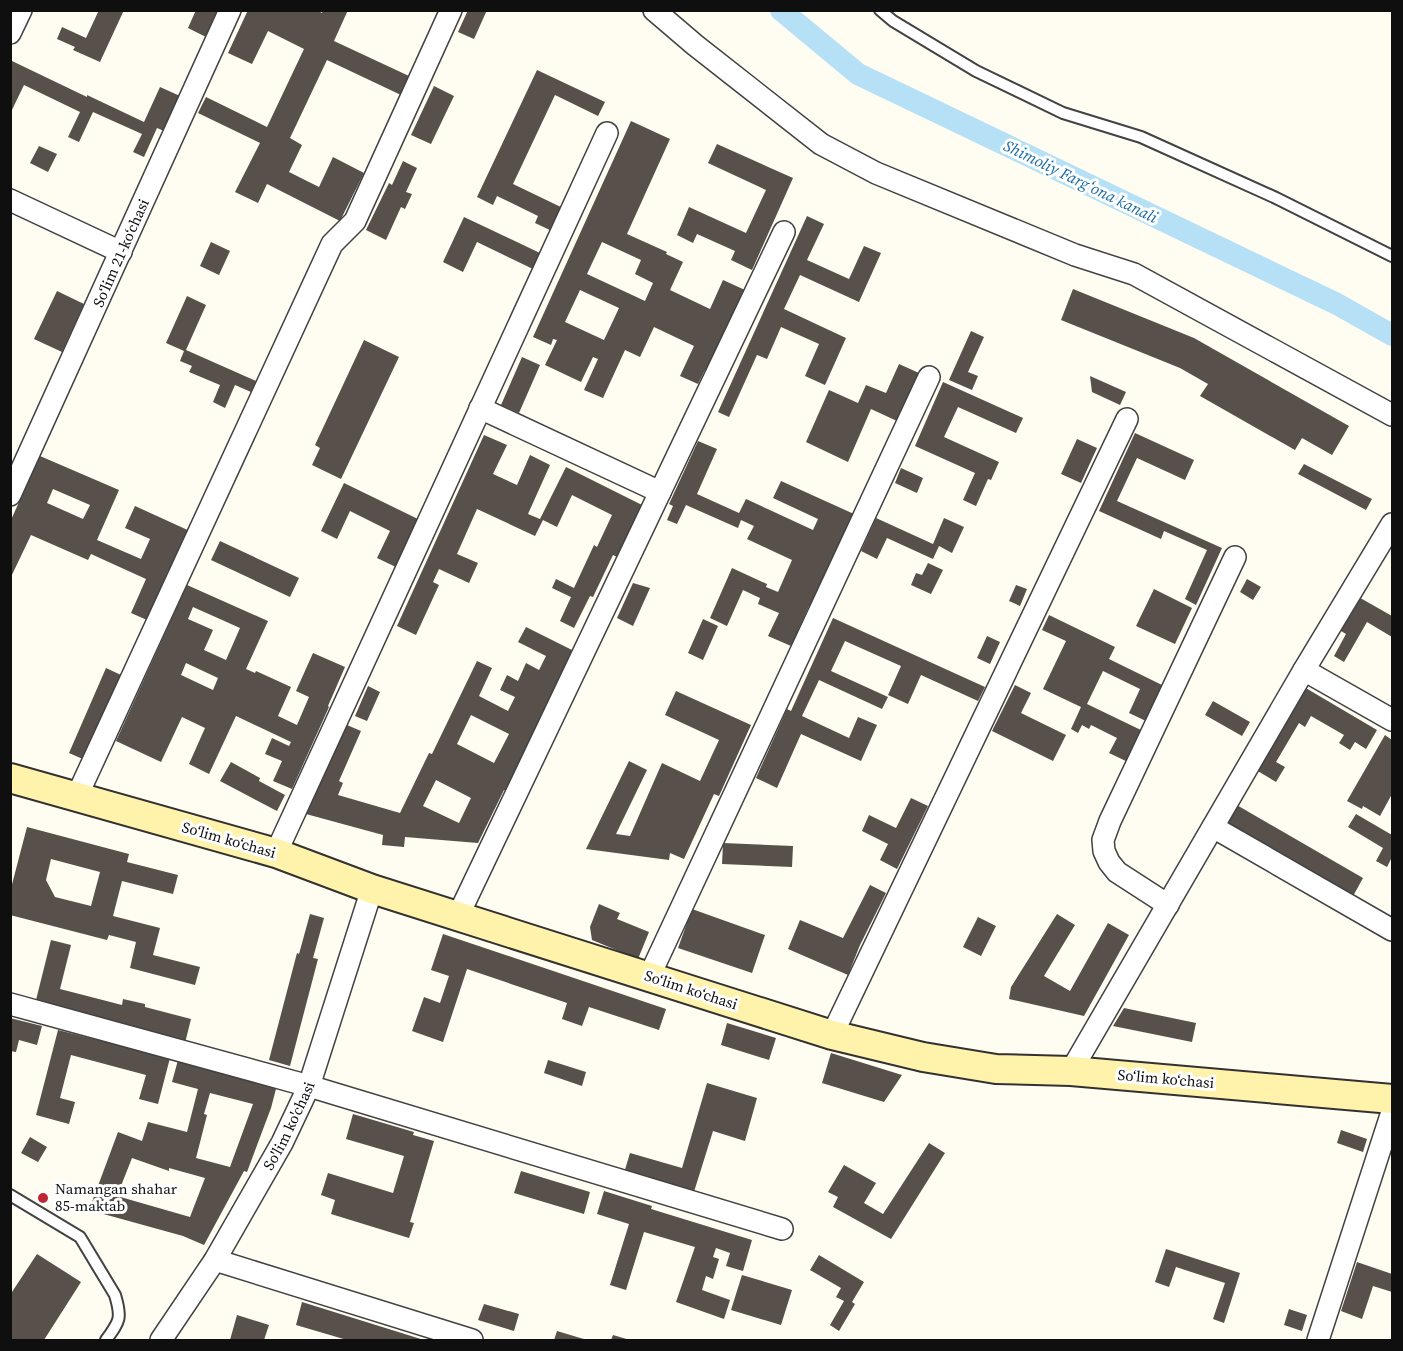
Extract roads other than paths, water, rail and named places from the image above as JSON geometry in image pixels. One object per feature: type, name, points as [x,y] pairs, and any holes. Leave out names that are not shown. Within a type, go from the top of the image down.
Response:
[{"type":"street","points":[[10,33],[21,10]]},
{"type":"street","name":"Soʻlim 21-koʻchasi","points":[[10,495],[230,10]]},
{"type":"street","points":[[77,796],[332,244],[356,221],[451,10]]},
{"type":"street","points":[[654,10],[821,144],[887,178],[1075,255],[1134,274],[1392,415]]},
{"type":"street","points":[[276,853],[606,133]]},
{"type":"street","points":[[10,200],[121,252]]},
{"type":"street","points":[[458,916],[784,232]]},
{"type":"street","points":[[649,977],[929,377]]},
{"type":"street","points":[[480,408],[660,492]]},
{"type":"street","points":[[832,1035],[1126,419]]},
{"type":"street","points":[[1071,1071],[1304,670],[1392,524]]},
{"type":"street","points":[[1168,905],[1117,872],[1104,851],[1103,840],[1235,557]]},
{"type":"street","points":[[1304,670],[1392,720]]},
{"type":"street","name":"Soʻlim koʻchasi","points":[[10,778],[276,853],[372,889],[832,1035],[922,1057],[996,1069],[1071,1071],[1392,1099]]},
{"type":"street","points":[[1213,827],[1392,930]]},
{"type":"street","name":"So'lim ko'chasi","points":[[161,1341],[215,1260],[282,1143],[309,1086],[372,889]]},
{"type":"street","points":[[10,1004],[309,1086],[782,1230]]},
{"type":"street","points":[[1318,1341],[1392,1113]]},
{"type":"street","points":[[215,1260],[472,1341]]},
{"type":"lane","points":[[880,10],[892,21],[976,70],[1062,113],[1141,136],[1276,198],[1392,256]]},
{"type":"lane","points":[[10,1195],[80,1237],[115,1295],[120,1313],[118,1324],[106,1341]]},
{"type":"waterway","name":"Shimoliy Fargʻona kanali","points":[[781,10],[858,74],[1337,304],[1392,335]]},
{"type":"place","name":"Namangan shahar 85-maktab","points":[[43,1198]]}]
